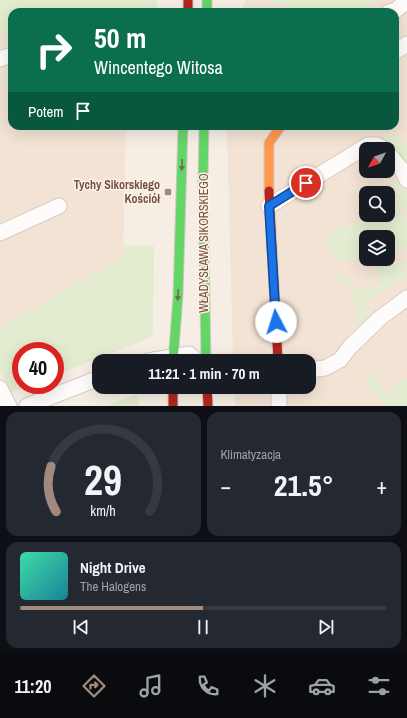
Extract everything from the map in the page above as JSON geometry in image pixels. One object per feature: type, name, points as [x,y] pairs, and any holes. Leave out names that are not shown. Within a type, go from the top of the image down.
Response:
[{"type":"street","points":[[398,8],[407,1]]},
{"type":"street","name":"WŁADYSŁAWA SIKORSKIEGO","points":[[173,354],[178,296],[183,130]]},
{"type":"street","name":"WŁADYSŁAWA SIKORSKIEGO","points":[[204,130],[203,182],[206,354]]},
{"type":"street","points":[[278,130],[269,143],[269,206],[278,354]]},
{"type":"street","points":[[269,206],[359,151]]},
{"type":"street","points":[[395,162],[402,170],[407,180]]},
{"type":"street","points":[[0,232],[59,206]]},
{"type":"street","points":[[316,369],[325,368],[340,360],[350,347],[380,318],[407,298]]},
{"type":"street","points":[[27,406],[92,381]]},
{"type":"street","points":[[0,388],[9,406]]},
{"type":"street","points":[[173,394],[173,406]]},
{"type":"street","points":[[207,394],[208,406]]},
{"type":"street","points":[[279,394],[280,406]]},
{"type":"shaded area","points":[[0,0],[103,0],[106,8],[8,8],[8,130],[126,130],[123,256],[0,329]]},
{"type":"shaded area","points":[[246,0],[407,0],[407,406],[235,406],[234,394],[316,394],[316,354],[233,354],[227,130],[399,130],[399,8],[242,8]]},
{"type":"green space","points":[[0,0],[157,0],[157,8],[8,8],[8,33],[0,36]]},
{"type":"green space","points":[[269,0],[382,0],[358,8],[297,8]]},
{"type":"green space","points":[[393,133],[399,137],[402,144],[407,142],[407,169],[395,149],[395,142],[386,142],[383,140]]},
{"type":"green space","points":[[399,176],[407,193],[407,214],[395,197],[395,186],[389,186]]},
{"type":"green space","points":[[395,204],[407,220],[407,249],[395,252],[395,230],[359,230],[359,258],[340,262],[323,239],[340,226],[343,231],[359,219],[359,222],[395,222]]},
{"type":"green space","points":[[123,245],[154,246],[153,333],[150,338],[109,354],[92,354],[92,361],[64,371],[64,342],[12,342],[11,392],[0,372],[0,329],[123,256]]},
{"type":"green space","points":[[407,261],[406,275],[364,304],[372,314],[360,327],[351,290],[331,276],[349,276],[352,290],[381,285],[379,271],[380,266],[395,266],[395,263]]},
{"type":"green space","points":[[371,372],[387,393],[407,378],[407,406],[385,406],[364,378]]},
{"type":"green space","points":[[138,394],[139,406],[106,406]]},
{"type":"traffic: fast","points":[[207,0],[207,8]]},
{"type":"traffic: fast","points":[[174,354],[178,296],[183,130]]},
{"type":"traffic: fast","points":[[204,130],[203,182],[206,354]]},
{"type":"traffic: slow","points":[[269,191],[269,143],[278,130]]},
{"type":"traffic: jam","points":[[188,0],[188,8]]},
{"type":"traffic: jam","points":[[269,191],[278,354]]},
{"type":"traffic: jam","points":[[173,394],[173,406]]},
{"type":"traffic: jam","points":[[207,394],[208,406]]},
{"type":"place","name":"Tychy Sikorskiego Kościół","points":[[168,192]]},
{"type":"route","points":[[276,322],[269,206],[306,183]]}]
